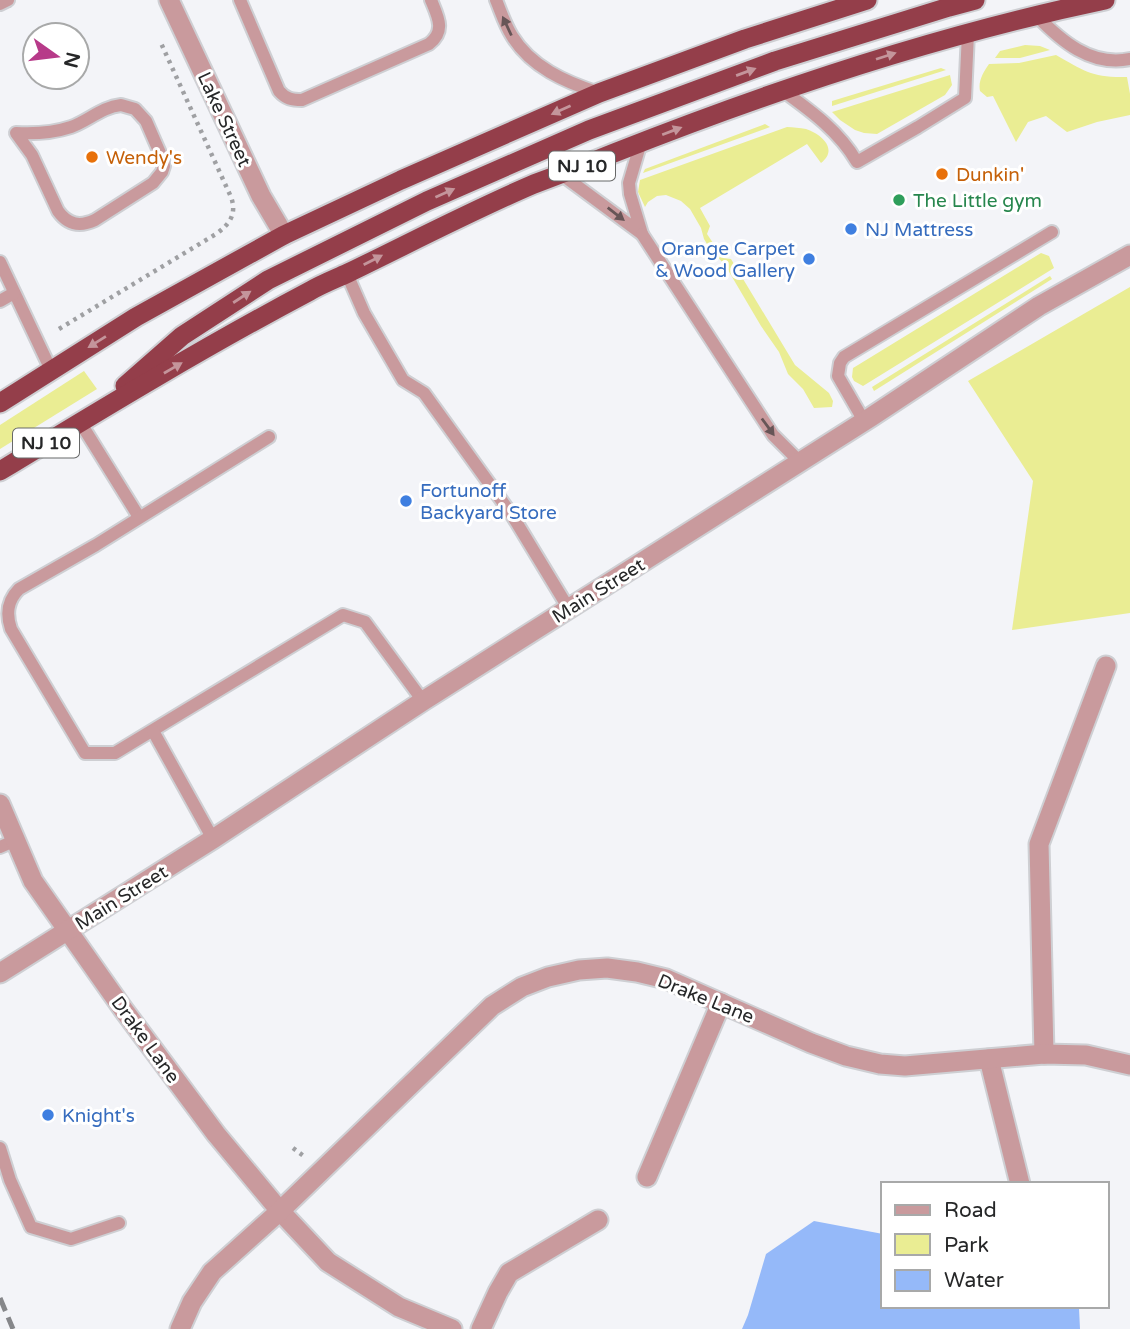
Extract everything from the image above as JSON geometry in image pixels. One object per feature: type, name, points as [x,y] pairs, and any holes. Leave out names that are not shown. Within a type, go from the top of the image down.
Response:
[{"type":"highway","name":"NJ 10","points":[[0,403],[136,317],[284,236],[401,180],[599,93],[732,44],[867,0]]},
{"type":"highway","points":[[86,418],[182,336],[268,280],[428,201],[589,130],[750,71],[975,0]]},
{"type":"highway","name":"NJ 10","points":[[0,471],[86,418],[312,290],[533,185],[782,90],[911,48],[1105,0]]},
{"type":"street","name":"Lake Street","points":[[169,0],[261,196],[284,236]]},
{"type":"street","name":"Main Street","points":[[0,973],[213,839],[1039,306],[1130,256]]},
{"type":"street","points":[[1044,1054],[1039,844],[1106,666]]},
{"type":"street","name":"Main Street","points":[[0,804],[8,844],[69,930]]},
{"type":"street","name":"Drake Lane","points":[[69,930],[123,1009],[216,1134],[280,1211],[328,1262],[399,1307],[419,1323],[452,1329]]},
{"type":"street","name":"Drake Lane","points":[[180,1329],[192,1302],[212,1272],[280,1211],[492,1006],[522,987],[548,977],[579,970],[607,968],[666,979],[811,1043],[846,1056],[880,1064],[905,1066],[1044,1054],[1086,1055],[1130,1065]]},
{"type":"street","points":[[647,1177],[721,1003]]},
{"type":"street","points":[[989,1059],[1020,1182]]},
{"type":"street","points":[[481,1329],[509,1273],[598,1220]]},
{"type":"lane","points":[[0,4],[8,0]]},
{"type":"lane","points":[[240,0],[279,91],[292,100],[302,100],[435,40],[440,31],[440,21],[431,0]]},
{"type":"lane","points":[[496,0],[511,35],[522,49],[556,76],[599,93]]},
{"type":"lane","points":[[1036,15],[1059,38],[1088,55],[1112,61],[1130,59]]},
{"type":"lane","points":[[782,90],[839,136],[857,162],[965,98],[968,33]]},
{"type":"lane","points":[[112,106],[135,109],[146,121],[164,166],[153,183],[86,225],[76,225],[64,219],[58,211],[32,155],[16,133],[40,134],[71,127],[112,106]]},
{"type":"lane","points":[[641,142],[629,183],[642,234],[773,435],[800,462]]},
{"type":"lane","points":[[561,174],[642,234]]},
{"type":"lane","points":[[864,421],[838,376],[840,363],[844,358],[1052,232]]},
{"type":"lane","points":[[0,262],[51,370]]},
{"type":"lane","points":[[347,274],[365,313],[403,380],[424,393],[512,515],[569,609]]},
{"type":"lane","points":[[0,301],[14,293]]},
{"type":"lane","points":[[86,418],[139,517]]},
{"type":"lane","points":[[269,437],[96,545],[19,589],[12,596],[8,613],[11,629],[85,753],[115,753],[343,615],[365,622],[423,701]]},
{"type":"lane","points":[[153,731],[213,839]]},
{"type":"lane","points":[[0,1148],[10,1180],[31,1227],[71,1239],[119,1223]]},
{"type":"path","points":[[59,328],[216,234],[229,222],[233,213],[231,197],[158,37]]},
{"type":"green space","points":[[1025,45],[1050,50],[1020,58],[995,58],[1000,51]]},
{"type":"green space","points":[[1056,55],[1089,72],[1127,77],[1130,115],[1067,132],[1046,116],[1028,122],[1016,142],[993,96],[987,97],[980,91],[983,74],[989,64],[1019,63]]},
{"type":"green space","points":[[941,68],[946,70],[832,106],[832,101]]},
{"type":"green space","points":[[950,75],[952,85],[945,95],[877,134],[855,130],[832,112]]},
{"type":"green space","points":[[765,124],[770,127],[643,173],[645,169]]},
{"type":"green space","points":[[787,127],[806,129],[817,134],[828,147],[826,158],[821,163],[807,144],[700,208],[710,226],[707,234],[723,258],[731,259],[795,365],[829,393],[833,401],[832,407],[814,408],[803,389],[788,374],[779,352],[725,265],[710,249],[690,209],[681,201],[666,195],[657,196],[645,207],[638,192],[640,180]]},
{"type":"green space","points":[[1041,253],[1049,256],[1054,268],[863,386],[854,381],[853,368]]},
{"type":"green space","points":[[1050,276],[1052,279],[874,391],[872,387]]},
{"type":"green space","points":[[1130,287],[1130,613],[1012,630],[1033,481],[968,381]]},
{"type":"green space","points":[[84,371],[97,389],[0,449],[0,425]]},
{"type":"water","points":[[814,1221],[881,1234],[881,1308],[1079,1308],[1080,1329],[742,1329],[766,1254]]},
{"type":"railway","points":[[0,1298],[13,1329]]},
{"type":"place","name":"Wendy's","points":[[92,157]]},
{"type":"place","name":"Dunkin'","points":[[942,174]]},
{"type":"place","name":"The Little gym","points":[[899,200]]},
{"type":"place","name":"NJ Mattress","points":[[851,229]]},
{"type":"place","name":"Orange Carpet & Wood Gallery","points":[[809,259]]},
{"type":"place","name":"Fortunoff Backyard Store","points":[[406,501]]},
{"type":"place","name":"Knight's","points":[[48,1115]]}]
